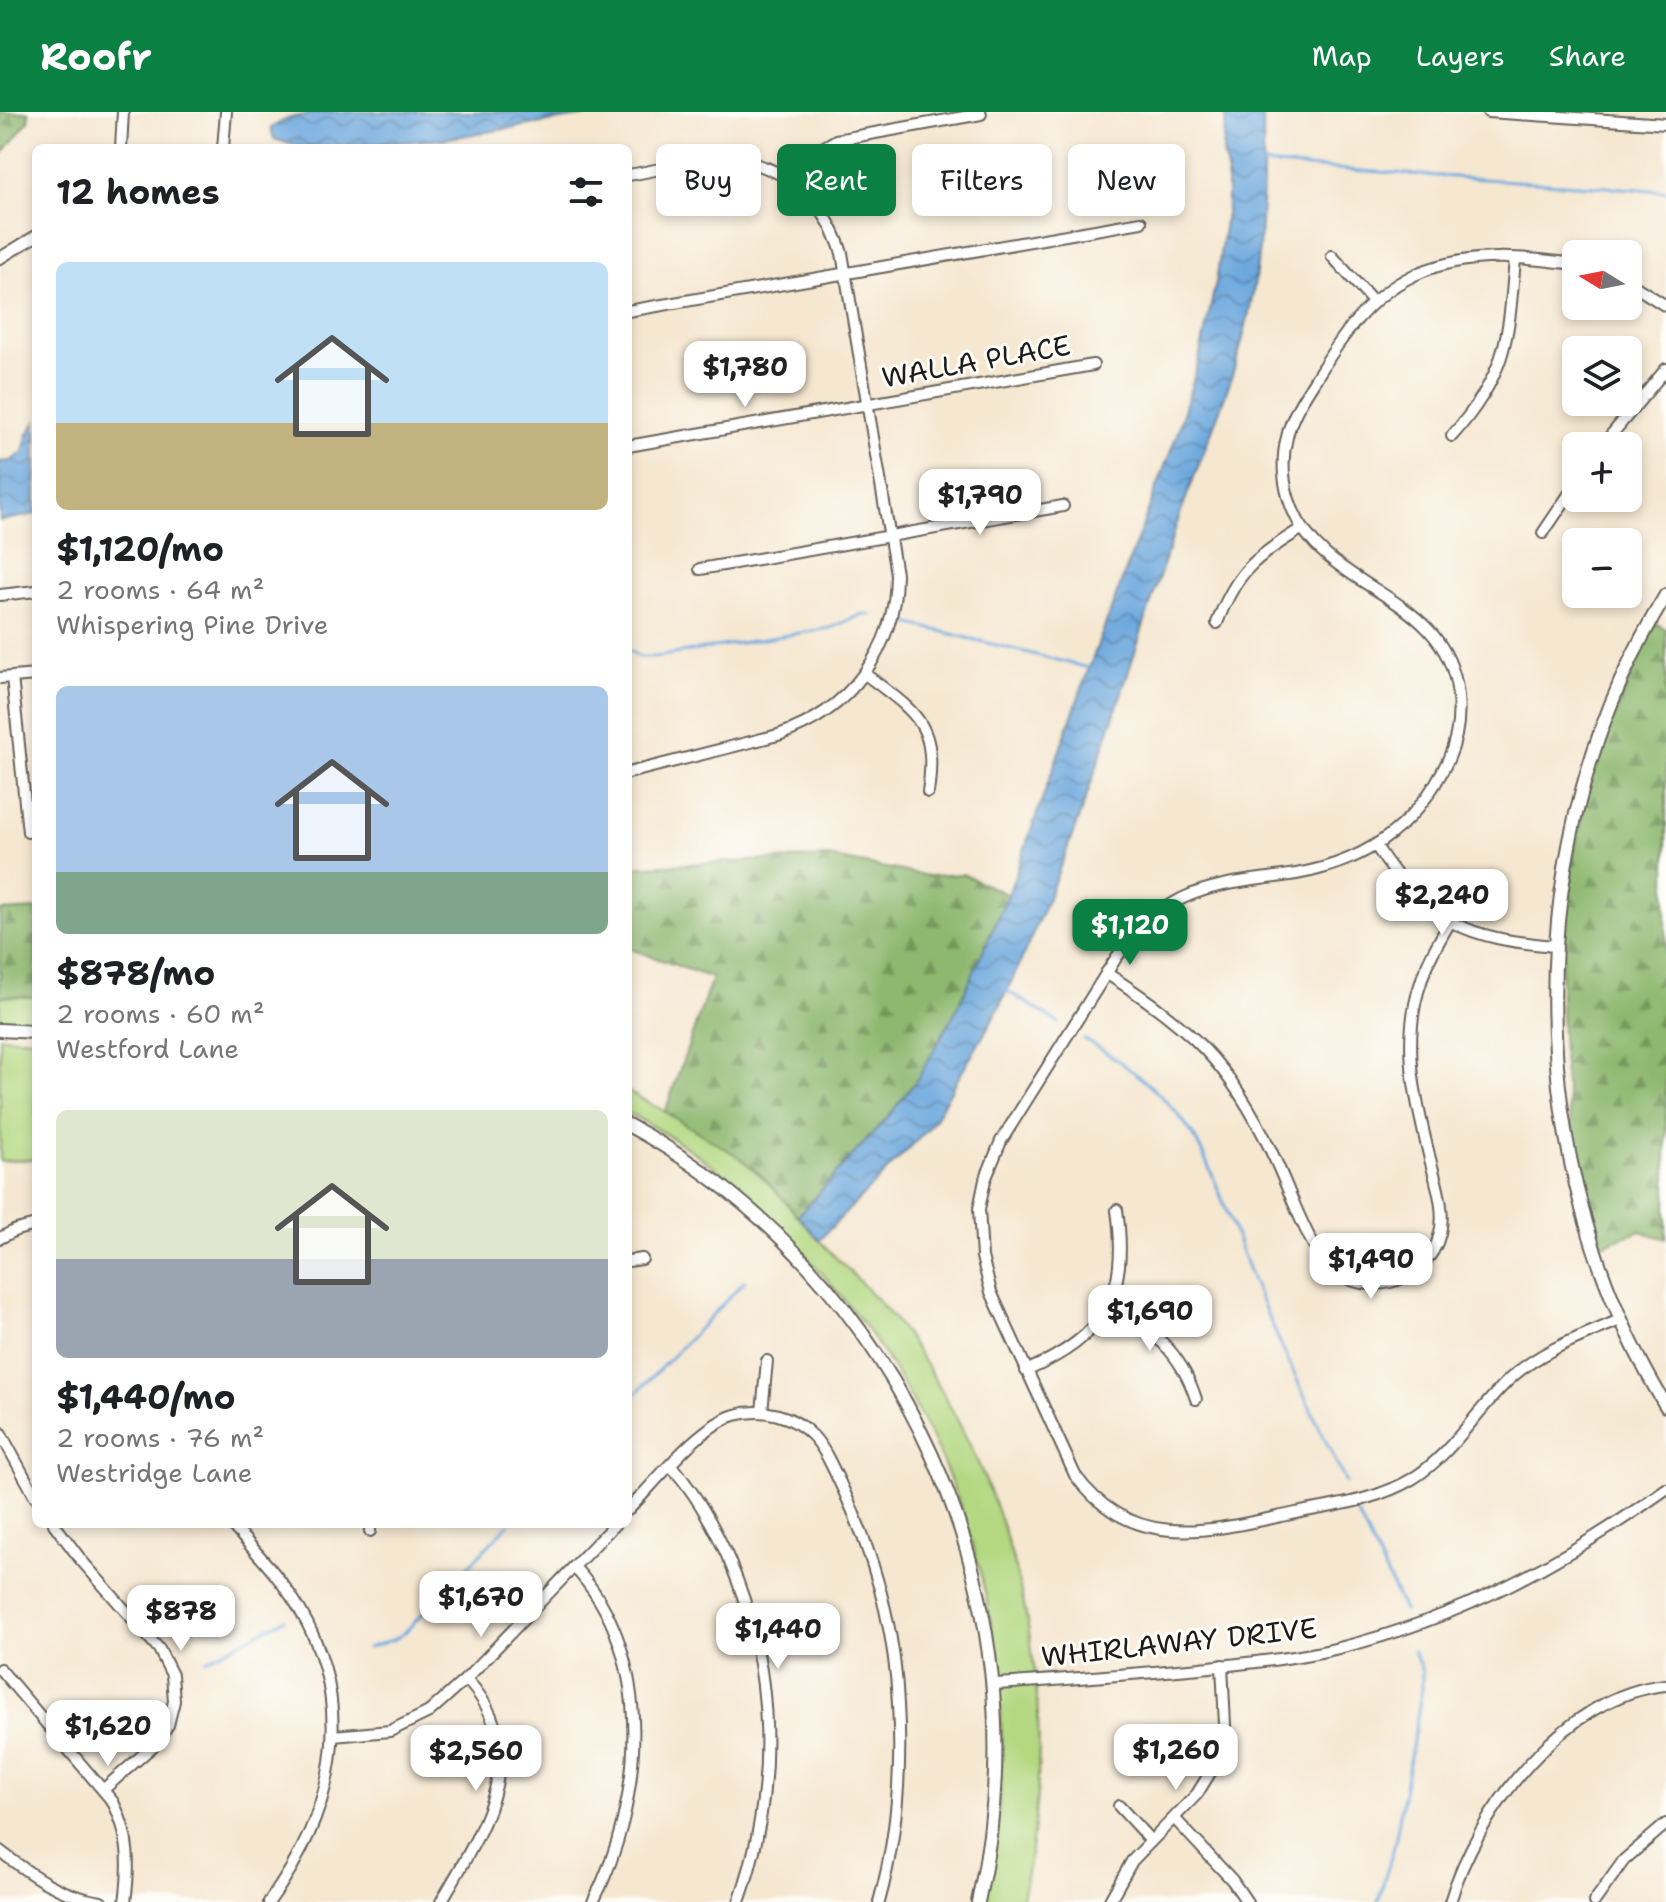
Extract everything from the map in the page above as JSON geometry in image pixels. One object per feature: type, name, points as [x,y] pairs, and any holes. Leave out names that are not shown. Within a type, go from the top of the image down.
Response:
[{"type":"street","points":[[121,144],[123,112]]},
{"type":"street","points":[[223,144],[226,112]]},
{"type":"street","points":[[1488,112],[1666,124]]},
{"type":"street","points":[[829,144],[836,140],[981,114]]},
{"type":"street","points":[[632,174],[727,160],[761,166],[777,174]]},
{"type":"street","points":[[632,772],[800,727],[833,707],[865,674],[883,640],[894,601],[896,574],[891,535],[846,273],[838,241],[826,216]]},
{"type":"street","points":[[632,310],[1141,222]]},
{"type":"street","points":[[0,258],[32,238]]},
{"type":"street","points":[[1332,256],[1373,302]]},
{"type":"street","points":[[1562,263],[1484,258],[1444,264],[1407,279],[1373,302],[1339,343],[1302,400],[1288,430],[1284,453],[1285,477],[1290,504],[1301,529],[1325,557],[1401,605],[1425,625],[1446,655],[1457,682],[1458,723],[1447,763],[1434,786],[1409,818],[1376,846],[1318,870],[1230,883],[1184,897],[1159,912],[1137,931],[1106,973],[1001,1141],[989,1166],[981,1195],[979,1225],[985,1273],[1063,1453],[1089,1493],[1109,1509],[1133,1522],[1174,1532],[1200,1531],[1354,1501],[1402,1485],[1442,1456],[1502,1387],[1534,1359],[1620,1320]]},
{"type":"street","points":[[1452,436],[1479,403],[1500,362],[1508,330],[1515,259]]},
{"type":"street","points":[[1642,291],[1666,306]]},
{"type":"street","name":"WALLA PLACE","points":[[632,445],[1093,365]]},
{"type":"street","points":[[1614,432],[1666,369]]},
{"type":"street","points":[[1543,533],[1562,505]]},
{"type":"street","points":[[700,569],[1063,506]]},
{"type":"street","points":[[1217,623],[1229,596],[1249,565],[1301,529]]},
{"type":"street","points":[[0,595],[32,591]]},
{"type":"street","points":[[1666,595],[1623,678],[1591,760],[1566,859],[1555,946],[1554,1039],[1565,1136],[1586,1226],[1620,1320],[1666,1406]]},
{"type":"street","points":[[865,674],[907,706],[924,729],[932,751],[928,792]]},
{"type":"street","points":[[0,678],[32,675]]},
{"type":"street","points":[[12,677],[28,832]]},
{"type":"street","points":[[1376,846],[1413,895],[1450,922],[1499,940],[1555,946]]},
{"type":"street","points":[[1106,973],[1173,1018],[1224,1071],[1261,1128],[1324,1261],[1352,1280],[1387,1284],[1419,1268],[1430,1255],[1440,1233],[1440,1202],[1413,1080],[1410,1038],[1421,980],[1450,922]]},
{"type":"street","points":[[0,1030],[32,1032]]},
{"type":"street","points":[[632,1128],[711,1178],[782,1239],[831,1292],[881,1360],[922,1430],[955,1508],[979,1592],[994,1684],[995,1790],[978,1902]]},
{"type":"street","points":[[1026,1371],[1077,1343],[1109,1306],[1121,1255],[1117,1210]]},
{"type":"street","points":[[0,1238],[32,1226]]},
{"type":"street","points":[[632,1260],[642,1259]]},
{"type":"street","points":[[1109,1306],[1140,1323],[1167,1345],[1180,1362],[1196,1399]]},
{"type":"street","points":[[762,1412],[767,1361]]},
{"type":"street","points":[[632,1506],[700,1435],[717,1422],[742,1413],[777,1414],[797,1423],[819,1444],[853,1511],[880,1590],[896,1668],[900,1754],[895,1821],[879,1902]]},
{"type":"street","points":[[0,1432],[32,1491]]},
{"type":"street","points":[[671,1466],[697,1499],[725,1551],[748,1611],[761,1669],[766,1731],[765,1786],[758,1836],[739,1902]]},
{"type":"street","name":"WHIRLAWAY DRIVE","points":[[994,1684],[1288,1658],[1401,1631],[1501,1591],[1560,1560],[1666,1489]]},
{"type":"street","points":[[57,1528],[159,1649],[172,1675],[174,1701],[168,1725],[153,1746],[104,1789]]},
{"type":"street","points":[[234,1528],[277,1578],[309,1627],[327,1679],[333,1736],[328,1779],[316,1820],[301,1853],[269,1902]]},
{"type":"street","points":[[333,1736],[372,1734],[405,1725],[437,1706],[611,1528]]},
{"type":"street","points":[[574,1567],[600,1599],[611,1623],[626,1673],[633,1725],[632,1772],[626,1813],[611,1866],[593,1902]]},
{"type":"street","points":[[1109,1902],[1126,1870],[1205,1784],[1217,1759],[1225,1725],[1222,1665]]},
{"type":"street","points":[[0,1669],[104,1789],[117,1811],[126,1834],[129,1862],[125,1902]]},
{"type":"street","points":[[441,1902],[485,1819],[499,1764],[499,1741],[494,1721],[485,1701],[466,1679]]},
{"type":"street","points":[[1450,1902],[1464,1863],[1483,1827],[1512,1786],[1547,1747],[1586,1715],[1609,1702],[1639,1690],[1666,1685]]},
{"type":"street","points":[[1119,1806],[1151,1841]]},
{"type":"street","points":[[1175,1819],[1232,1880],[1247,1902]]},
{"type":"street","points":[[1594,1902],[1624,1860],[1666,1824]]},
{"type":"street","points":[[0,1851],[53,1888],[101,1902]]},
{"type":"green space","points":[[0,112],[29,112],[28,121],[0,157]]},
{"type":"green space","points":[[1655,623],[1666,629],[1666,1239],[1640,1231],[1599,1246],[1583,1187],[1564,1068],[1562,947],[1568,887],[1579,827],[1595,768],[1615,713]]},
{"type":"green space","points":[[828,857],[928,876],[963,874],[1008,895],[956,1011],[919,1078],[877,1132],[798,1216],[764,1178],[739,1157],[665,1112],[712,978],[632,949],[632,867]]},
{"type":"green space","points":[[32,909],[32,997],[0,996],[0,911]]},
{"type":"green space","points":[[0,996],[32,997],[32,1026],[0,1024]]},
{"type":"green space","points":[[0,1037],[32,1039],[32,1159],[0,1161]]},
{"type":"green space","points":[[632,1094],[712,1138],[738,1156],[780,1196],[890,1314],[911,1342],[950,1406],[982,1473],[1007,1541],[1025,1611],[1036,1682],[1039,1755],[1034,1828],[1021,1902],[985,1902],[999,1810],[1001,1720],[992,1631],[973,1545],[943,1463],[902,1384],[851,1309],[790,1239],[734,1183],[656,1128],[632,1115]]},
{"type":"water","points":[[323,112],[611,112],[443,139],[378,144],[290,144],[274,139],[271,128],[288,118]]},
{"type":"water","points":[[1226,112],[1263,112],[1260,242],[1248,317],[1224,400],[1182,508],[1074,829],[1002,1001],[936,1117],[928,1129],[819,1240],[798,1216],[891,1113],[918,1078],[958,1007],[1008,895],[1177,434],[1198,364],[1216,282],[1227,207],[1227,170],[1223,153]]},
{"type":"water","points":[[32,428],[32,515],[0,521],[0,462],[11,461],[23,452]]},
{"type":"waterway","points":[[1259,164],[1666,191]]},
{"type":"waterway","points":[[632,653],[639,657],[656,657],[830,628],[863,614],[870,615]]},
{"type":"waterway","points":[[903,622],[1089,668]]},
{"type":"waterway","points":[[1004,989],[1059,1023]]},
{"type":"waterway","points":[[1084,1039],[1149,1085],[1178,1114],[1199,1146],[1271,1323],[1346,1483]]},
{"type":"waterway","points":[[632,1398],[745,1281]]},
{"type":"waterway","points":[[1357,1513],[1404,1610]]},
{"type":"waterway","points":[[367,1648],[404,1633],[505,1528]]},
{"type":"waterway","points":[[206,1660],[285,1619]]},
{"type":"waterway","points":[[1378,1902],[1395,1843],[1422,1689],[1422,1671],[1413,1651]]}]
